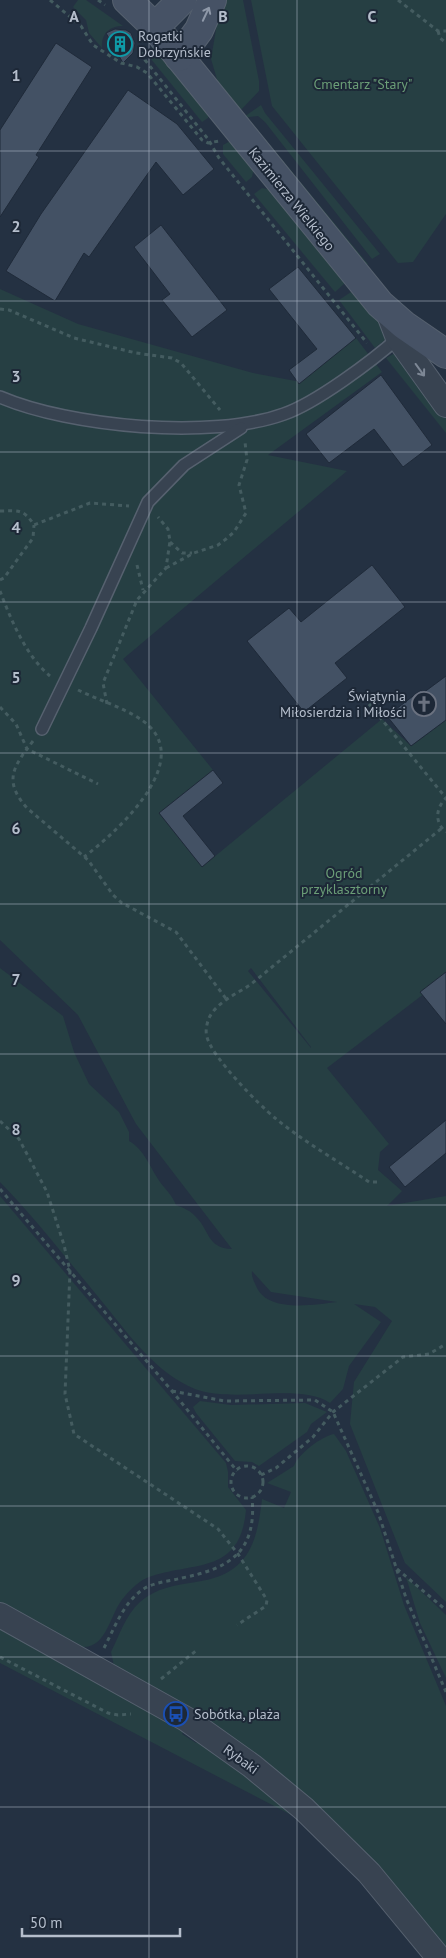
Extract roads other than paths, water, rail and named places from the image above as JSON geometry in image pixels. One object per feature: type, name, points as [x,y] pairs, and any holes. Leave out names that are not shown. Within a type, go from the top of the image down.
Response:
[{"type":"street","points":[[148,36],[182,0]]},
{"type":"street","points":[[179,57],[199,30],[212,0]]},
{"type":"street","name":"Kazimierza Wielkiego","points":[[117,3],[148,36],[179,57],[359,281],[388,312],[398,338],[446,405]]},
{"type":"street","points":[[388,312],[446,354]]},
{"type":"street","name":"Rybaki","points":[[0,1615],[186,1719],[252,1766],[304,1809],[369,1873],[439,1958]]},
{"type":"lane","points":[[0,397],[36,410],[90,421],[176,428],[239,427],[287,414],[306,404],[357,370],[398,338]]},
{"type":"lane","points":[[42,730],[63,683],[92,628],[144,510],[156,493],[184,465],[239,427]]},
{"type":"place","name":"Rogatki Dobrzyńskie","points":[[120,44]]},
{"type":"place","name":"Świątynia Miłosierdzia i Miłości","points":[[424,704]]},
{"type":"place","name":"Sobótka, plaża","points":[[176,1714]]},
{"type":"park label","name":"Cmentarz \"Stary\"","points":[[363,84]]},
{"type":"park label","name":"Ogród przyklasztorny","points":[[344,882]]}]
